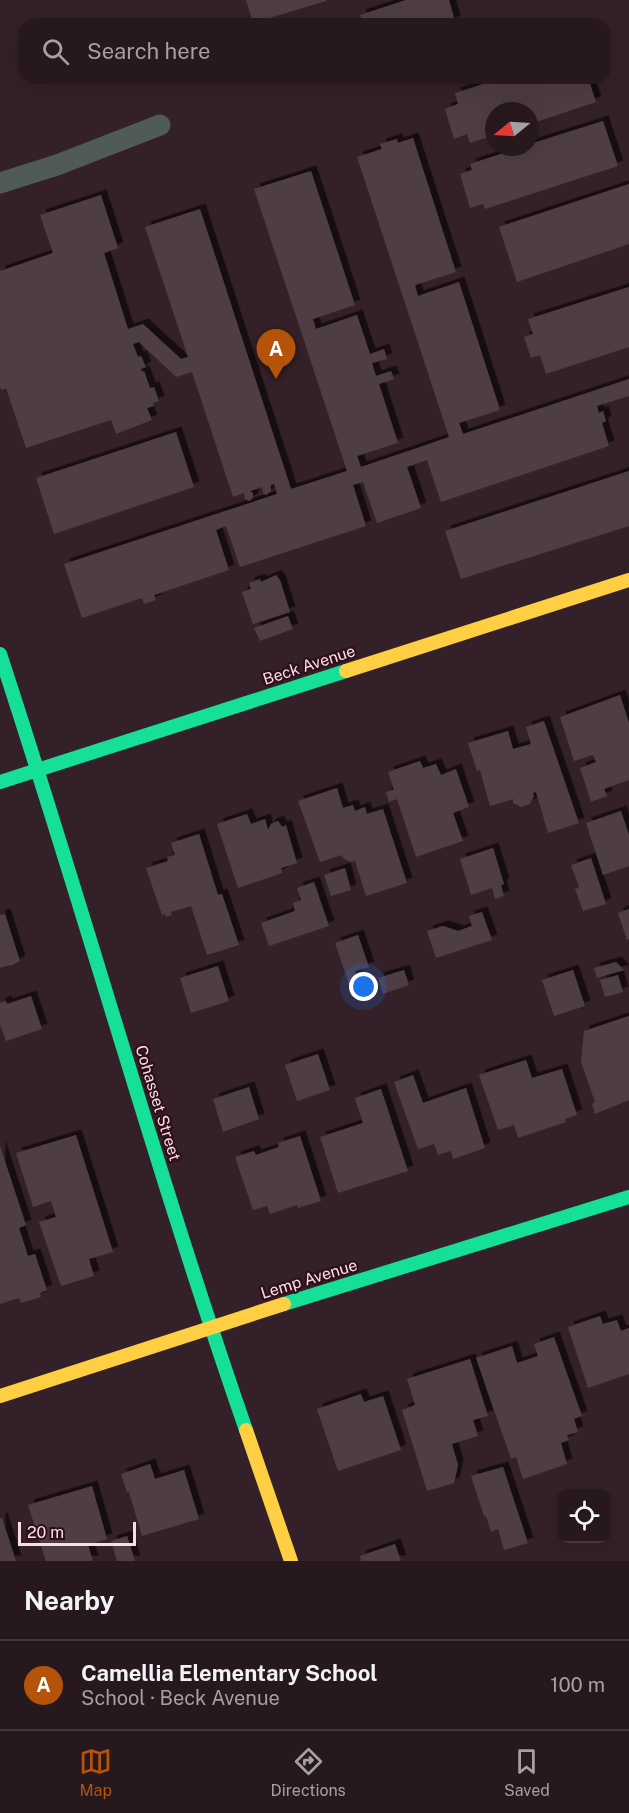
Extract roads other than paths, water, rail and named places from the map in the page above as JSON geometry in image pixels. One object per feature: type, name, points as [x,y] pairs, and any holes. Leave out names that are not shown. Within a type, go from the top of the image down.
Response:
[{"type":"street","name":"Beck Avenue","points":[[0,782],[629,580]]},
{"type":"street","name":"Cohasset Street","points":[[0,654],[38,769],[210,1327],[291,1561]]},
{"type":"street","name":"Lemp Avenue","points":[[0,1396],[210,1327],[629,1197]]},
{"type":"lane","points":[[0,183],[57,165],[160,125]]},
{"type":"place","name":"Camellia Elementary School","points":[[276,379]]}]
